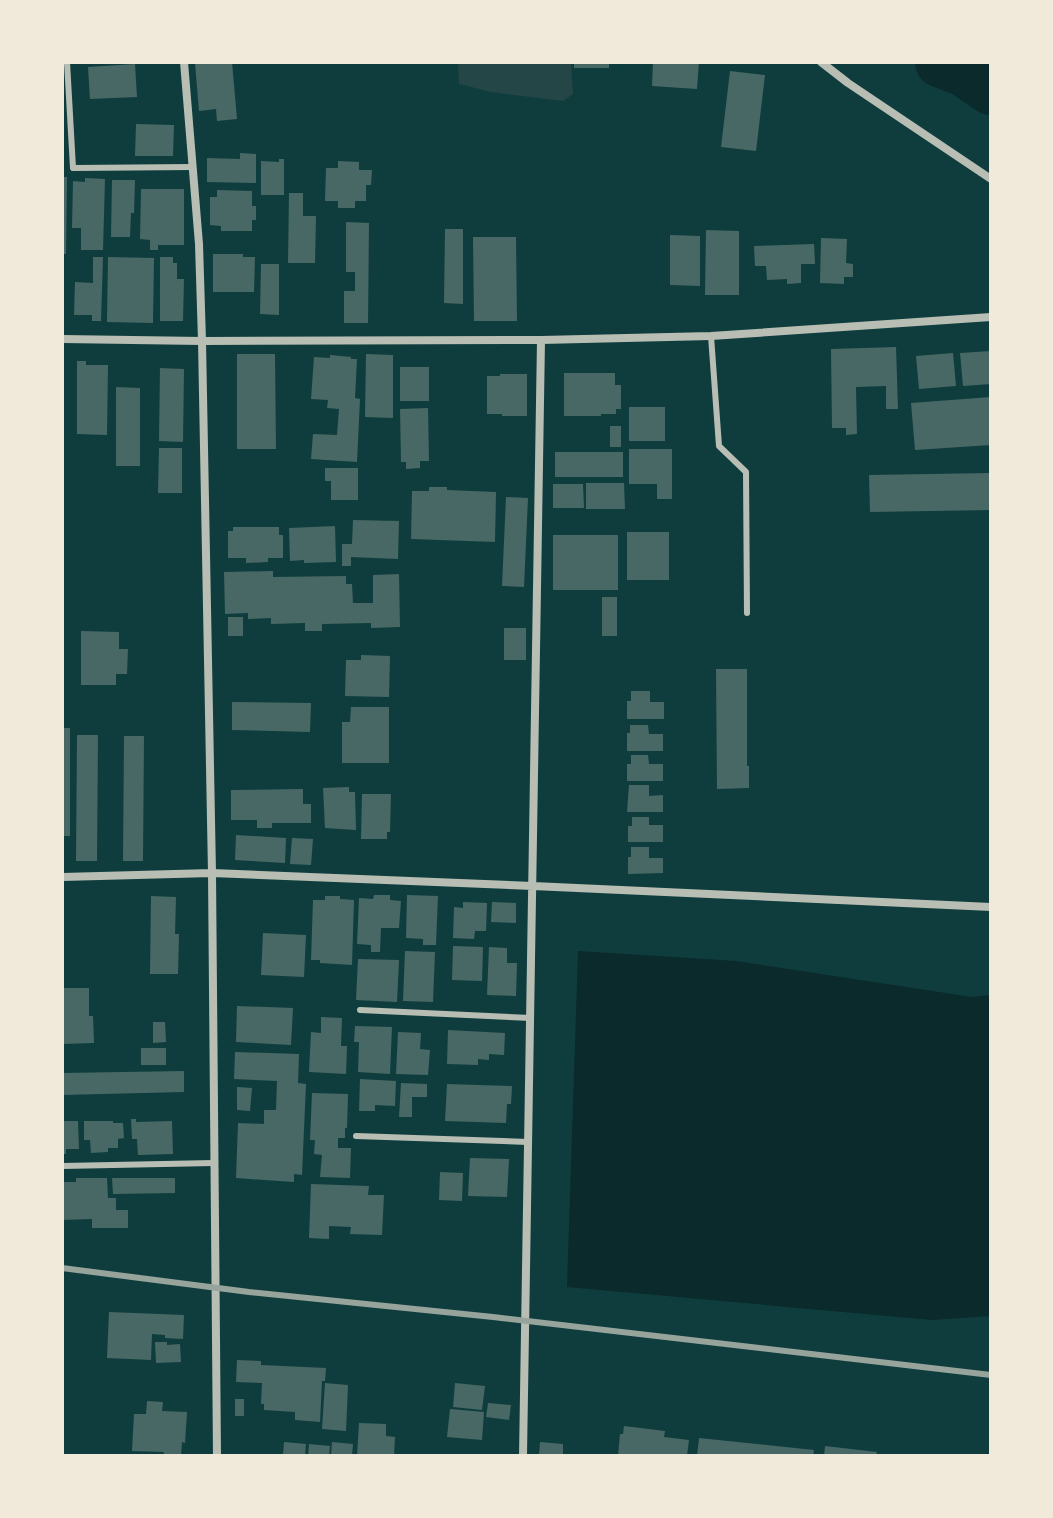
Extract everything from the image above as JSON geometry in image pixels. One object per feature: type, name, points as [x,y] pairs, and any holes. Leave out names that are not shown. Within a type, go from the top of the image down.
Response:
[{"type":"street","points":[[184,62],[199,244],[202,341],[212,873],[217,1456]]},
{"type":"street","points":[[821,62],[991,179]]},
{"type":"street","points":[[62,339],[541,340],[711,336],[991,317]]},
{"type":"street","points":[[523,1456],[541,340]]},
{"type":"street","points":[[62,877],[212,873],[991,907]]},
{"type":"lane","points":[[62,62],[67,62],[73,168],[192,167]]},
{"type":"lane","points":[[711,336],[719,446],[746,472],[747,613]]},
{"type":"lane","points":[[360,1010],[531,1018]]},
{"type":"lane","points":[[356,1136],[528,1142]]},
{"type":"lane","points":[[62,1166],[214,1163]]},
{"type":"shaded area","points":[[458,62],[571,62],[573,94],[563,101],[491,92],[459,84]]},
{"type":"shaded area","points":[[578,951],[736,961],[972,997],[991,995],[991,1316],[932,1320],[567,1287]]},
{"type":"building","points":[[232,62],[237,119],[217,121],[216,109],[199,111],[195,63]]},
{"type":"building","points":[[574,62],[609,62],[609,68],[574,68]]},
{"type":"building","points":[[653,62],[699,62],[697,89],[652,86]]},
{"type":"building","points":[[135,64],[137,97],[90,99],[88,67]]},
{"type":"building","points":[[730,71],[765,75],[756,151],[721,147]]},
{"type":"building","points":[[136,124],[174,125],[173,156],[135,156]]},
{"type":"building","points":[[240,153],[256,154],[256,183],[207,182],[207,158],[240,159]]},
{"type":"building","points":[[279,159],[284,159],[284,195],[261,195],[261,161],[279,162]]},
{"type":"building","points":[[338,161],[359,162],[359,170],[372,170],[371,185],[366,185],[366,201],[355,201],[355,208],[338,208],[338,201],[325,201],[326,168],[338,168]]},
{"type":"building","points":[[62,177],[67,177],[66,254],[62,254]]},
{"type":"building","points":[[85,178],[105,179],[103,250],[81,250],[81,228],[72,228],[73,181],[85,182]]},
{"type":"building","points":[[112,180],[135,180],[130,237],[111,237]]},
{"type":"building","points":[[141,189],[184,189],[184,245],[158,245],[158,250],[150,250],[150,240],[140,239]]},
{"type":"building","points":[[217,190],[252,191],[256,220],[252,220],[252,231],[221,231],[221,226],[210,225],[210,197],[217,197]]},
{"type":"building","points":[[289,193],[303,193],[303,216],[316,216],[315,263],[288,263]]},
{"type":"building","points":[[346,222],[369,223],[368,323],[344,323],[344,291],[355,291],[355,272],[346,272]]},
{"type":"building","points":[[445,229],[463,229],[463,304],[444,303]]},
{"type":"building","points":[[706,230],[739,231],[739,295],[705,295]]},
{"type":"building","points":[[670,235],[700,236],[700,286],[670,285]]},
{"type":"building","points":[[473,237],[516,237],[517,321],[474,321]]},
{"type":"building","points":[[821,238],[847,239],[846,263],[853,264],[853,277],[844,277],[844,284],[820,283]]},
{"type":"building","points":[[814,244],[815,264],[801,264],[801,283],[787,284],[787,279],[767,280],[766,266],[755,266],[754,246]]},
{"type":"building","points":[[213,254],[255,257],[254,292],[213,292]]},
{"type":"building","points":[[93,257],[103,257],[101,321],[92,321],[92,315],[74,315],[75,282],[93,283]]},
{"type":"building","points":[[108,257],[154,258],[153,323],[107,322]]},
{"type":"building","points":[[160,257],[173,257],[173,263],[177,263],[177,279],[184,279],[183,321],[160,321]]},
{"type":"building","points":[[261,264],[279,264],[279,315],[260,314]]},
{"type":"building","points":[[896,347],[898,409],[886,409],[886,386],[856,387],[857,434],[846,435],[846,428],[832,428],[831,349]]},
{"type":"building","points":[[991,351],[991,384],[963,386],[960,353]]},
{"type":"building","points":[[953,353],[956,386],[919,389],[916,356]]},
{"type":"building","points":[[237,354],[275,354],[276,449],[237,449]]},
{"type":"building","points":[[366,354],[393,355],[393,418],[365,417]]},
{"type":"building","points":[[330,355],[357,359],[355,398],[360,399],[357,462],[311,459],[313,434],[337,435],[339,409],[327,408],[328,400],[311,399],[314,357],[330,358]]},
{"type":"building","points":[[77,361],[86,361],[86,365],[108,365],[107,435],[77,434]]},
{"type":"building","points":[[400,367],[429,367],[429,401],[400,401]]},
{"type":"building","points":[[160,368],[184,369],[183,442],[159,441]]},
{"type":"building","points":[[564,373],[615,373],[615,385],[621,385],[621,409],[616,409],[616,414],[601,416],[564,416]]},
{"type":"building","points":[[527,374],[527,416],[487,414],[487,376]]},
{"type":"building","points":[[116,387],[140,388],[140,466],[116,466]]},
{"type":"building","points":[[991,397],[991,445],[915,450],[911,403]]},
{"type":"building","points":[[629,407],[665,407],[665,441],[629,441]]},
{"type":"building","points":[[428,408],[429,461],[420,461],[420,468],[406,469],[406,462],[401,462],[400,409]]},
{"type":"building","points":[[610,426],[621,426],[621,447],[610,447]]},
{"type":"building","points":[[159,448],[182,448],[182,493],[158,493]]},
{"type":"building","points":[[629,449],[672,449],[672,499],[657,499],[657,484],[629,484]]},
{"type":"building","points":[[555,452],[623,452],[623,477],[555,477]]},
{"type":"building","points":[[325,468],[358,468],[358,500],[331,500],[331,481],[325,481]]},
{"type":"building","points":[[991,473],[991,510],[870,512],[869,475]]},
{"type":"building","points":[[586,483],[624,483],[625,509],[586,509]]},
{"type":"building","points":[[553,484],[583,484],[584,508],[553,508]]},
{"type":"building","points":[[429,487],[496,492],[495,542],[411,539],[412,491],[429,491]]},
{"type":"building","points":[[506,497],[528,498],[524,587],[502,586]]},
{"type":"building","points":[[353,520],[399,521],[398,559],[351,557],[351,566],[342,566],[342,544],[352,544]]},
{"type":"building","points":[[335,526],[336,562],[290,561],[289,528]]},
{"type":"building","points":[[233,527],[279,527],[279,535],[283,535],[283,558],[246,563],[246,558],[228,558],[228,531],[233,531]]},
{"type":"building","points":[[627,532],[669,532],[669,580],[627,580]]},
{"type":"building","points":[[553,535],[618,535],[618,590],[553,590]]},
{"type":"building","points":[[273,571],[273,577],[346,576],[346,584],[352,584],[353,603],[373,603],[373,575],[399,574],[400,627],[371,628],[371,623],[322,624],[322,631],[305,631],[305,623],[271,624],[271,618],[248,619],[248,613],[225,614],[224,572]]},
{"type":"building","points":[[602,597],[617,597],[617,636],[602,636]]},
{"type":"building","points":[[228,617],[243,617],[243,636],[228,636]]},
{"type":"building","points":[[504,628],[526,628],[526,660],[504,660]]},
{"type":"building","points":[[81,631],[119,632],[119,649],[128,649],[127,674],[116,674],[116,685],[81,685]]},
{"type":"building","points":[[361,655],[390,656],[389,697],[345,696],[346,660],[361,660]]},
{"type":"building","points":[[716,669],[747,669],[749,788],[717,789]]},
{"type":"building","points":[[631,691],[650,691],[650,702],[664,702],[664,719],[627,719],[627,701],[631,701]]},
{"type":"building","points":[[232,702],[311,703],[310,732],[232,730]]},
{"type":"building","points":[[351,707],[389,707],[389,763],[342,763],[342,722],[350,722]]},
{"type":"building","points":[[630,725],[648,725],[649,734],[663,734],[663,751],[627,751]]},
{"type":"building","points":[[62,728],[70,728],[70,836],[62,836]]},
{"type":"building","points":[[77,735],[98,735],[97,861],[76,861]]},
{"type":"building","points":[[124,736],[144,736],[143,861],[123,861]]},
{"type":"building","points":[[631,755],[648,755],[649,764],[663,764],[663,781],[627,781],[627,764],[631,764]]},
{"type":"building","points":[[629,785],[649,785],[649,796],[663,795],[663,812],[627,812]]},
{"type":"building","points":[[349,787],[349,792],[355,792],[356,830],[325,828],[323,788]]},
{"type":"building","points":[[303,789],[303,804],[311,804],[311,823],[272,823],[272,828],[257,828],[257,820],[231,820],[231,790]]},
{"type":"building","points":[[362,794],[391,794],[387,839],[361,839]]},
{"type":"building","points":[[632,817],[649,817],[649,825],[663,825],[663,842],[628,842],[628,826],[632,826]]},
{"type":"building","points":[[236,835],[286,838],[285,863],[235,860]]},
{"type":"building","points":[[292,838],[313,839],[311,865],[290,864]]},
{"type":"building","points":[[631,847],[649,847],[649,858],[663,858],[663,873],[628,874]]},
{"type":"building","points":[[374,895],[390,895],[390,900],[401,901],[399,928],[381,928],[380,952],[371,952],[371,945],[357,944],[359,898],[373,899]]},
{"type":"building","points":[[407,895],[438,896],[436,945],[423,945],[423,939],[406,938]]},
{"type":"building","points":[[151,896],[176,897],[178,974],[150,974]]},
{"type":"building","points":[[325,896],[354,900],[352,965],[311,960],[313,900],[325,900]]},
{"type":"building","points":[[463,902],[487,903],[486,931],[475,931],[474,939],[453,938],[454,907],[463,908]]},
{"type":"building","points":[[492,902],[516,903],[516,923],[491,922]]},
{"type":"building","points":[[263,933],[306,935],[304,977],[261,975]]},
{"type":"building","points":[[453,946],[483,947],[482,981],[452,980]]},
{"type":"building","points":[[489,947],[507,948],[507,963],[517,963],[516,996],[487,995]]},
{"type":"building","points":[[405,951],[435,952],[433,1002],[403,1001]]},
{"type":"building","points":[[358,959],[399,960],[397,1002],[356,1000]]},
{"type":"building","points":[[62,988],[89,988],[89,1016],[93,1016],[94,1043],[63,1044]]},
{"type":"building","points":[[237,1006],[293,1008],[291,1045],[236,1042]]},
{"type":"building","points":[[321,1017],[342,1018],[341,1046],[347,1046],[346,1074],[309,1072],[311,1032],[321,1033]]},
{"type":"building","points":[[153,1022],[165,1022],[166,1042],[153,1043]]},
{"type":"building","points":[[355,1026],[392,1027],[390,1074],[358,1072],[359,1042],[354,1042]]},
{"type":"building","points":[[448,1030],[505,1033],[504,1055],[489,1054],[489,1060],[478,1059],[478,1065],[447,1064]]},
{"type":"building","points":[[398,1032],[421,1033],[420,1049],[430,1050],[428,1075],[396,1074]]},
{"type":"building","points":[[141,1048],[166,1048],[166,1065],[141,1065]]},
{"type":"building","points":[[235,1052],[299,1054],[298,1083],[306,1084],[302,1175],[294,1174],[294,1182],[236,1178],[238,1123],[264,1124],[264,1110],[276,1110],[277,1081],[234,1079]]},
{"type":"building","points":[[184,1071],[184,1092],[62,1095],[62,1073]]},
{"type":"building","points":[[360,1079],[396,1081],[395,1106],[375,1105],[375,1111],[359,1111]]},
{"type":"building","points":[[401,1083],[427,1084],[427,1097],[412,1097],[412,1117],[399,1117]]},
{"type":"building","points":[[447,1084],[512,1086],[506,1123],[445,1121]]},
{"type":"building","points":[[237,1087],[252,1088],[250,1111],[237,1110]]},
{"type":"building","points":[[312,1093],[348,1094],[347,1128],[345,1138],[338,1138],[338,1148],[351,1148],[350,1178],[320,1177],[322,1155],[314,1154],[315,1140],[310,1140]]},
{"type":"building","points":[[131,1119],[136,1119],[136,1122],[172,1121],[173,1154],[138,1155],[137,1139],[132,1139]]},
{"type":"building","points":[[62,1121],[78,1121],[79,1149],[66,1149],[66,1154],[62,1154]]},
{"type":"building","points":[[84,1121],[123,1123],[124,1138],[118,1139],[118,1148],[91,1153],[90,1140],[84,1140]]},
{"type":"building","points":[[470,1158],[509,1159],[507,1197],[468,1196]]},
{"type":"building","points":[[440,1172],[463,1173],[462,1201],[439,1200]]},
{"type":"building","points":[[76,1178],[107,1178],[108,1198],[116,1198],[116,1210],[128,1210],[128,1228],[92,1228],[92,1219],[62,1220],[62,1182],[76,1182]]},
{"type":"building","points":[[112,1178],[175,1178],[175,1193],[113,1194]]},
{"type":"building","points":[[311,1184],[369,1186],[368,1195],[384,1195],[382,1235],[350,1234],[351,1227],[329,1226],[329,1239],[309,1238]]},
{"type":"building","points":[[109,1312],[184,1315],[183,1339],[152,1334],[151,1360],[107,1358]]},
{"type":"building","points":[[155,1342],[180,1344],[181,1362],[156,1363]]},
{"type":"building","points":[[237,1360],[261,1361],[261,1365],[326,1368],[325,1381],[322,1381],[320,1422],[295,1420],[295,1412],[264,1410],[264,1404],[261,1404],[262,1383],[236,1382]]},
{"type":"building","points":[[325,1383],[348,1385],[346,1431],[322,1429]]},
{"type":"building","points":[[455,1383],[485,1386],[482,1410],[453,1407]]},
{"type":"building","points":[[235,1399],[244,1399],[244,1416],[235,1416]]},
{"type":"building","points":[[147,1401],[163,1402],[162,1411],[187,1412],[181,1456],[132,1451],[134,1414],[146,1414]]},
{"type":"building","points":[[488,1403],[511,1405],[509,1420],[486,1417]]},
{"type":"building","points":[[450,1409],[484,1412],[482,1440],[447,1437]]},
{"type":"building","points":[[359,1423],[386,1424],[386,1436],[395,1437],[394,1456],[357,1456]]},
{"type":"building","points":[[624,1426],[665,1431],[664,1437],[689,1440],[687,1456],[618,1456]]},
{"type":"building","points":[[699,1438],[814,1450],[813,1456],[697,1456]]},
{"type":"building","points":[[284,1442],[306,1444],[305,1456],[283,1456]]},
{"type":"building","points":[[332,1442],[353,1444],[352,1456],[331,1456]]},
{"type":"building","points":[[540,1442],[563,1444],[563,1456],[539,1456]]},
{"type":"building","points":[[309,1444],[330,1446],[329,1456],[308,1456]]},
{"type":"building","points":[[825,1446],[877,1452],[876,1456],[824,1456]]},
{"type":"waterway","points":[[941,62],[965,71],[991,89]]},
{"type":"railway","points":[[62,1268],[249,1292],[991,1375]]}]
